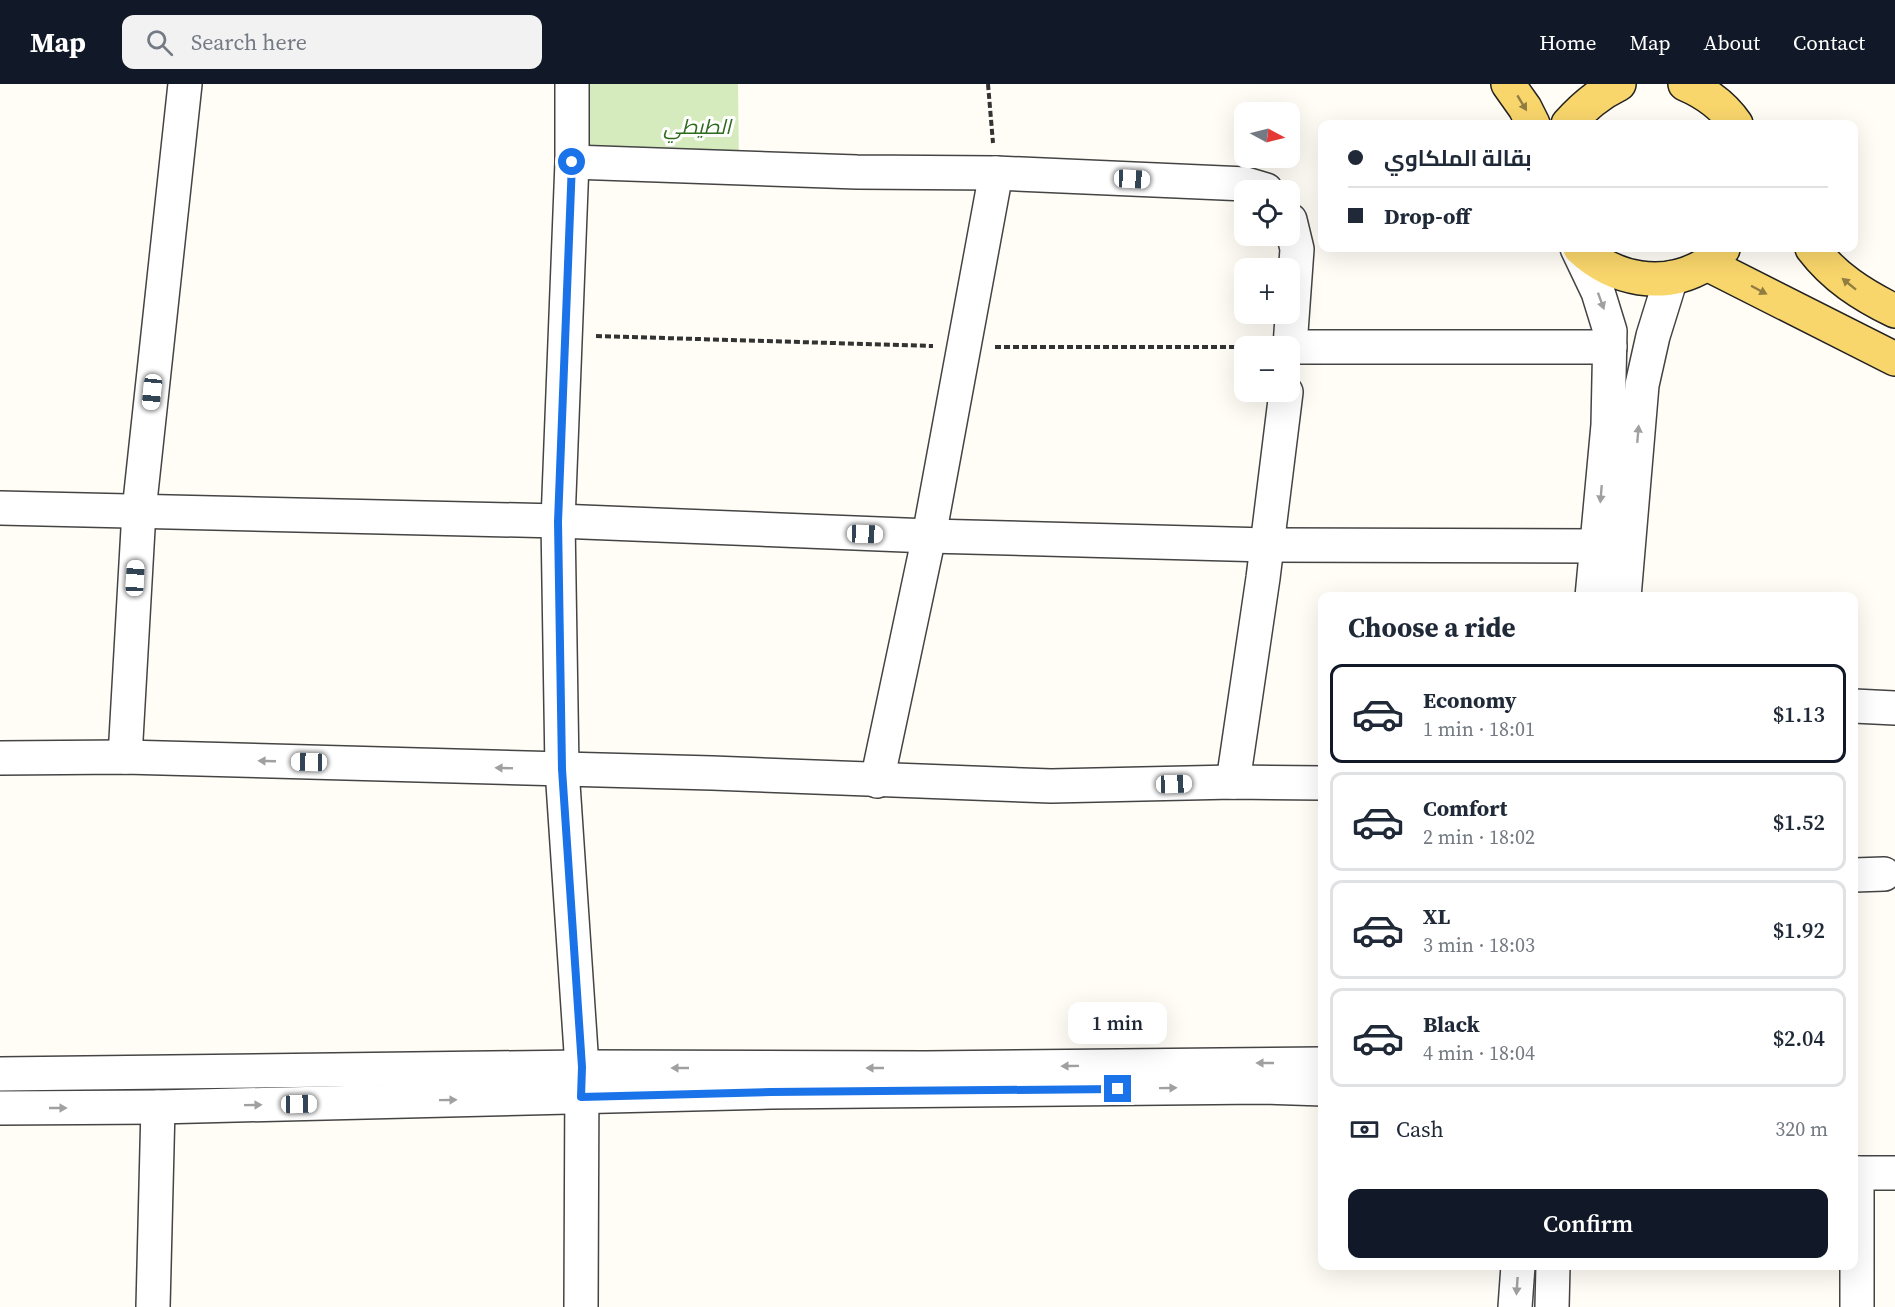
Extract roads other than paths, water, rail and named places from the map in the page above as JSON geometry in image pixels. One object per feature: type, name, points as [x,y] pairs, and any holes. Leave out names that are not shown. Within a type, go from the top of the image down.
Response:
[{"type":"main road","points":[[1508,84],[1531,120]]},
{"type":"main road","points":[[1572,120],[1605,86]]},
{"type":"main road","points":[[1696,86],[1720,105],[1733,120]]},
{"type":"main road","points":[[1584,252],[1594,261],[1618,273],[1644,279],[1671,278],[1692,271],[1715,256],[1895,359]]},
{"type":"main road","points":[[1815,252],[1826,266],[1862,294],[1895,311]]},
{"type":"street","points":[[124,758],[139,511],[184,84]]},
{"type":"street","points":[[572,84],[572,162],[558,522],[562,769],[581,1082],[581,1307]]},
{"type":"street","points":[[572,162],[857,172],[996,173],[1234,183]]},
{"type":"street","points":[[877,781],[929,536],[996,173]]},
{"type":"street","points":[[1291,336],[1296,246]]},
{"type":"street","points":[[1581,252],[1606,313],[1610,331],[1608,425],[1592,592]]},
{"type":"street","points":[[1624,592],[1642,385],[1653,336],[1671,278]]},
{"type":"street","points":[[1300,347],[1610,347]]},
{"type":"street","points":[[1233,782],[1285,402]]},
{"type":"street","points":[[0,508],[558,522],[929,536],[1267,545],[1597,546]]},
{"type":"street","points":[[1858,706],[1895,708]]},
{"type":"street","points":[[0,758],[124,758],[562,769],[1051,786],[1233,782],[1318,783]]},
{"type":"street","points":[[0,1108],[158,1107],[581,1082],[926,1068],[1318,1064]]},
{"type":"street","points":[[0,1074],[581,1082],[795,1092],[1262,1087],[1318,1089]]},
{"type":"street","points":[[153,1307],[158,1107]]},
{"type":"street","points":[[1858,1173],[1895,1173]]},
{"type":"street","points":[[1515,1307],[1518,1270]]},
{"type":"street","points":[[1552,1307],[1554,1270]]},
{"type":"street","points":[[1856,1270],[1857,1307]]},
{"type":"park label","name":"الطيطي","points":[[697,126]]}]
